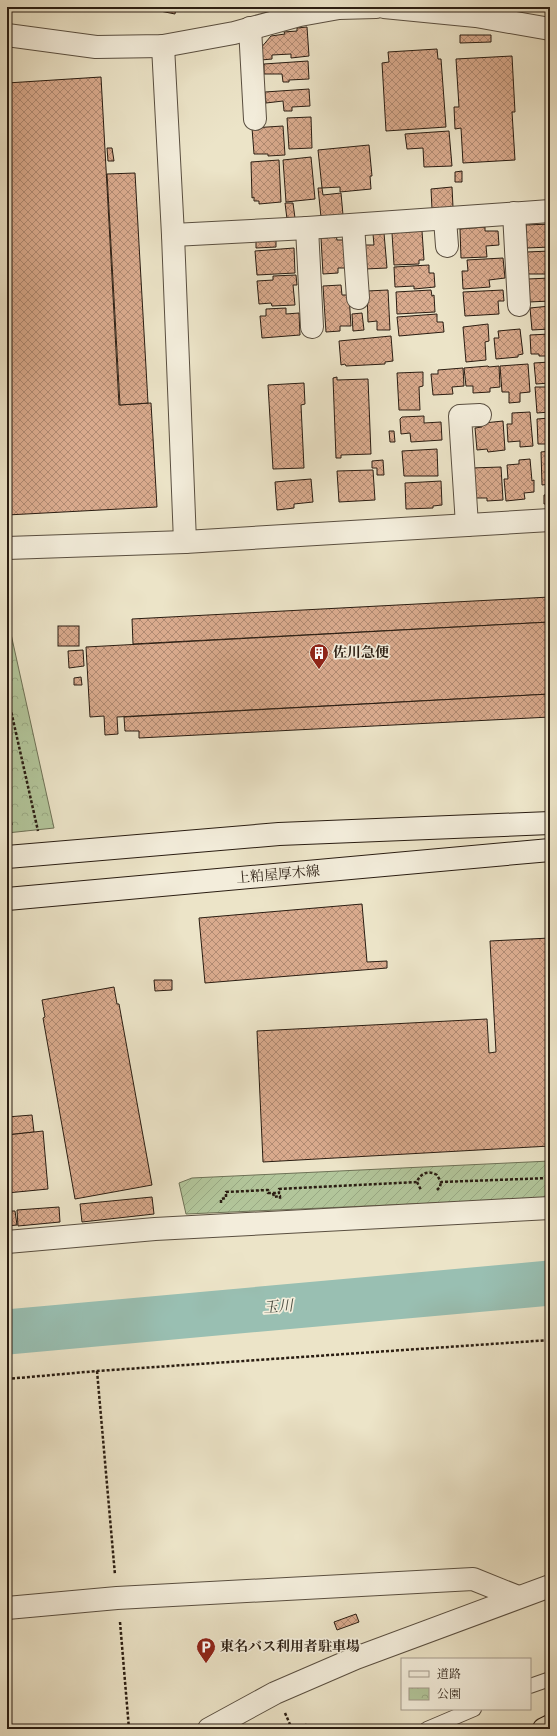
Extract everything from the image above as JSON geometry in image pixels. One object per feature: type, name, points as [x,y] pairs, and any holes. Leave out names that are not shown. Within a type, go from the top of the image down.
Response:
[{"type":"highway","points":[[544,1729],[550,1726]]},
{"type":"street","points":[[7,36],[96,47],[163,46],[234,33],[300,15],[339,8],[376,7]]},
{"type":"street","points":[[384,7],[476,12],[550,28]]},
{"type":"street","points":[[250,28],[255,119]]},
{"type":"street","points":[[163,46],[173,235],[185,542]]},
{"type":"street","points":[[173,235],[307,228],[550,211]]},
{"type":"street","points":[[514,213],[519,305]]},
{"type":"street","points":[[445,219],[447,246]]},
{"type":"street","points":[[353,225],[358,298]]},
{"type":"street","points":[[307,228],[312,327]]},
{"type":"street","points":[[467,525],[460,416],[480,415]]},
{"type":"street","points":[[7,548],[185,542],[550,520]]},
{"type":"street","points":[[7,857],[279,834],[550,823]]},
{"type":"street","name":"上粕屋厚木線","points":[[7,899],[550,850]]},
{"type":"street","points":[[7,1242],[155,1229],[550,1208]]},
{"type":"street","points":[[7,1608],[117,1598],[473,1579],[518,1597]]},
{"type":"street","points":[[209,1729],[283,1690],[356,1658],[550,1586]]},
{"type":"lane","points":[[531,1686],[550,1679]]},
{"type":"lane","points":[[427,1729],[472,1710]]},
{"type":"path","points":[[7,693],[43,853]]},
{"type":"path","points":[[217,1226],[216,1206],[221,1206],[221,1199],[226,1198],[226,1192],[268,1190],[268,1193],[279,1192],[278,1189],[417,1182],[422,1174],[428,1172],[438,1175],[441,1182],[550,1178]]},
{"type":"path","points":[[7,1379],[97,1371],[550,1340]]},
{"type":"path","points":[[97,1371],[129,1729]]},
{"type":"path","points":[[294,1729],[306,1725],[308,1729]]},
{"type":"green space","points":[[7,616],[54,828],[7,833]]},
{"type":"green space","points":[[550,1161],[550,1198],[186,1214],[179,1183],[192,1178]]},
{"type":"building","points":[[176,7],[175,14],[145,8]]},
{"type":"building","points":[[307,27],[309,56],[291,58],[291,54],[272,55],[272,59],[261,60],[260,49],[271,36],[285,34],[284,32],[297,31],[297,28]]},
{"type":"building","points":[[460,35],[491,35],[491,42],[460,43]]},
{"type":"building","points":[[437,49],[438,59],[441,59],[446,127],[386,131],[382,63],[389,62],[388,52]]},
{"type":"building","points":[[512,56],[515,112],[512,112],[515,160],[463,163],[461,128],[455,129],[454,107],[459,107],[456,59]]},
{"type":"building","points":[[308,61],[309,79],[289,80],[289,82],[283,82],[282,74],[264,74],[264,64]]},
{"type":"building","points":[[101,77],[119,405],[151,403],[157,507],[7,515],[7,83]]},
{"type":"building","points":[[309,89],[310,106],[292,107],[292,111],[284,111],[283,101],[266,103],[265,92]]},
{"type":"building","points":[[311,117],[312,148],[289,149],[287,118]]},
{"type":"building","points":[[283,126],[285,155],[268,156],[268,154],[254,154],[252,128]]},
{"type":"building","points":[[449,131],[452,166],[424,167],[423,148],[407,149],[405,134]]},
{"type":"building","points":[[369,145],[372,176],[370,176],[371,189],[340,192],[340,187],[322,188],[318,150]]},
{"type":"building","points":[[107,148],[112,148],[114,161],[108,161]]},
{"type":"building","points":[[311,157],[315,199],[286,202],[283,160]]},
{"type":"building","points":[[279,160],[281,202],[259,204],[259,201],[254,201],[254,197],[252,198],[251,162]]},
{"type":"building","points":[[462,171],[462,182],[455,182],[455,172]]},
{"type":"building","points":[[135,173],[148,403],[120,405],[107,174]]},
{"type":"building","points":[[452,187],[453,207],[432,209],[431,189]]},
{"type":"building","points":[[318,188],[322,188],[323,195],[341,193],[343,215],[321,217]]},
{"type":"building","points":[[285,203],[293,203],[295,218],[287,219]]},
{"type":"building","points":[[550,224],[550,247],[527,248],[526,225]]},
{"type":"building","points":[[485,227],[485,231],[498,231],[499,245],[486,246],[487,257],[461,258],[460,229]]},
{"type":"building","points":[[422,231],[424,260],[419,260],[419,264],[394,265],[392,233]]},
{"type":"building","points":[[384,233],[387,268],[365,269],[364,245],[374,245],[373,234]]},
{"type":"building","points":[[328,235],[336,235],[337,240],[345,240],[346,268],[338,268],[338,273],[323,274],[321,238],[328,238]]},
{"type":"building","points":[[276,239],[276,247],[256,248],[256,240]]},
{"type":"building","points":[[294,248],[295,273],[257,275],[255,251]]},
{"type":"building","points":[[550,251],[550,274],[528,274],[527,252]]},
{"type":"building","points":[[503,258],[505,278],[489,280],[490,287],[463,289],[462,271],[468,271],[467,260]]},
{"type":"building","points":[[429,265],[429,273],[434,273],[435,287],[414,289],[414,286],[395,287],[394,267]]},
{"type":"building","points":[[296,275],[297,285],[293,285],[295,305],[272,306],[271,303],[259,304],[257,281],[273,280],[273,276]]},
{"type":"building","points":[[550,278],[550,301],[529,302],[528,279]]},
{"type":"building","points":[[341,285],[342,295],[349,295],[351,326],[340,326],[340,331],[326,332],[323,286]]},
{"type":"building","points":[[388,290],[390,330],[377,330],[377,321],[368,322],[367,291]]},
{"type":"building","points":[[431,290],[432,296],[434,295],[435,312],[397,314],[396,292]]},
{"type":"building","points":[[503,290],[504,301],[498,301],[499,314],[465,316],[463,292]]},
{"type":"building","points":[[550,306],[550,329],[532,330],[530,308]]},
{"type":"building","points":[[286,308],[286,314],[299,313],[300,335],[262,338],[260,316],[266,316],[266,309]]},
{"type":"building","points":[[362,313],[364,330],[353,331],[352,314]]},
{"type":"building","points":[[437,314],[437,322],[443,322],[444,332],[399,336],[397,317]]},
{"type":"building","points":[[488,324],[489,341],[485,342],[486,360],[466,362],[463,327]]},
{"type":"building","points":[[520,329],[523,354],[518,355],[518,357],[496,359],[494,338],[499,338],[498,331]]},
{"type":"building","points":[[550,334],[550,356],[531,354],[530,335]]},
{"type":"building","points":[[391,336],[393,361],[385,362],[385,364],[341,365],[339,341]]},
{"type":"building","points":[[550,362],[550,383],[536,384],[534,363]]},
{"type":"building","points":[[528,364],[530,392],[520,393],[520,402],[509,403],[509,392],[502,392],[500,366]]},
{"type":"building","points":[[499,366],[500,387],[490,388],[490,392],[473,393],[473,386],[466,386],[464,368]]},
{"type":"building","points":[[463,368],[464,386],[452,387],[453,394],[433,395],[431,374],[438,374],[438,370]]},
{"type":"building","points":[[423,372],[423,386],[419,387],[420,410],[399,410],[397,373]]},
{"type":"building","points":[[337,377],[337,380],[368,379],[371,454],[341,455],[341,458],[336,458],[333,378]]},
{"type":"building","points":[[304,383],[305,404],[301,405],[304,468],[273,469],[268,385]]},
{"type":"building","points":[[535,387],[550,387],[550,412],[537,413]]},
{"type":"building","points":[[530,412],[533,446],[520,447],[520,441],[508,442],[507,424],[512,424],[512,413]]},
{"type":"building","points":[[424,416],[424,423],[441,422],[442,440],[411,442],[410,433],[401,434],[400,419],[402,417]]},
{"type":"building","points":[[550,418],[550,444],[538,444],[537,419]]},
{"type":"building","points":[[503,421],[505,450],[488,452],[487,449],[477,450],[475,428],[482,427],[482,425],[485,425],[484,423]]},
{"type":"building","points":[[389,431],[394,431],[395,442],[390,442]]},
{"type":"building","points":[[437,449],[438,476],[404,476],[402,451]]},
{"type":"building","points":[[550,451],[550,484],[542,485],[541,452]]},
{"type":"building","points":[[530,459],[532,481],[534,480],[534,492],[524,493],[525,499],[506,501],[504,479],[508,479],[507,465],[519,464],[519,460]]},
{"type":"building","points":[[383,460],[384,475],[377,475],[377,468],[372,468],[372,461]]},
{"type":"building","points":[[501,467],[503,500],[487,501],[487,498],[473,498],[471,468]]},
{"type":"building","points":[[373,470],[375,500],[339,502],[337,471]]},
{"type":"building","points":[[311,479],[313,502],[294,504],[294,508],[277,510],[275,482]]},
{"type":"building","points":[[441,481],[442,505],[433,506],[433,508],[406,509],[405,483]]},
{"type":"building","points":[[550,494],[550,504],[544,504],[544,495]]},
{"type":"building","points":[[550,597],[550,622],[133,644],[132,619]]},
{"type":"building","name":"佐川急便","points":[[550,622],[550,694],[117,717],[118,734],[105,735],[104,716],[90,717],[86,647]]},
{"type":"building","points":[[58,626],[79,626],[79,646],[58,646]]},
{"type":"building","points":[[83,650],[84,666],[69,668],[68,651]]},
{"type":"building","points":[[81,677],[82,685],[74,685],[74,678]]},
{"type":"building","points":[[550,694],[550,717],[139,738],[139,731],[125,731],[124,717]]},
{"type":"building","points":[[7,817],[11,817],[12,825],[7,825]]},
{"type":"building","points":[[362,904],[367,962],[387,961],[387,968],[205,983],[199,918]]},
{"type":"building","points":[[550,938],[550,1146],[263,1162],[257,1031],[487,1019],[489,1053],[496,1052],[490,941]]},
{"type":"building","points":[[154,980],[172,980],[172,990],[155,991]]},
{"type":"building","points":[[114,987],[117,1004],[119,1004],[152,1185],[75,1199],[43,1018],[45,1017],[42,1000]]},
{"type":"building","points":[[32,1115],[34,1132],[7,1135],[7,1117]]},
{"type":"building","points":[[43,1131],[48,1189],[7,1193],[7,1135]]},
{"type":"building","points":[[152,1197],[154,1214],[82,1222],[80,1204]]},
{"type":"building","points":[[59,1207],[60,1222],[18,1226],[17,1210]]},
{"type":"building","points":[[7,1211],[15,1211],[17,1225],[7,1226]]},
{"type":"building","points":[[356,1614],[359,1622],[337,1630],[334,1622]]},
{"type":"waterway","name":"玉川","points":[[7,1332],[550,1283]]},
{"type":"place","name":"佐川急便","points":[[319,670]]},
{"type":"place","name":"東名バス利用者駐車場","points":[[206,1664]]}]
